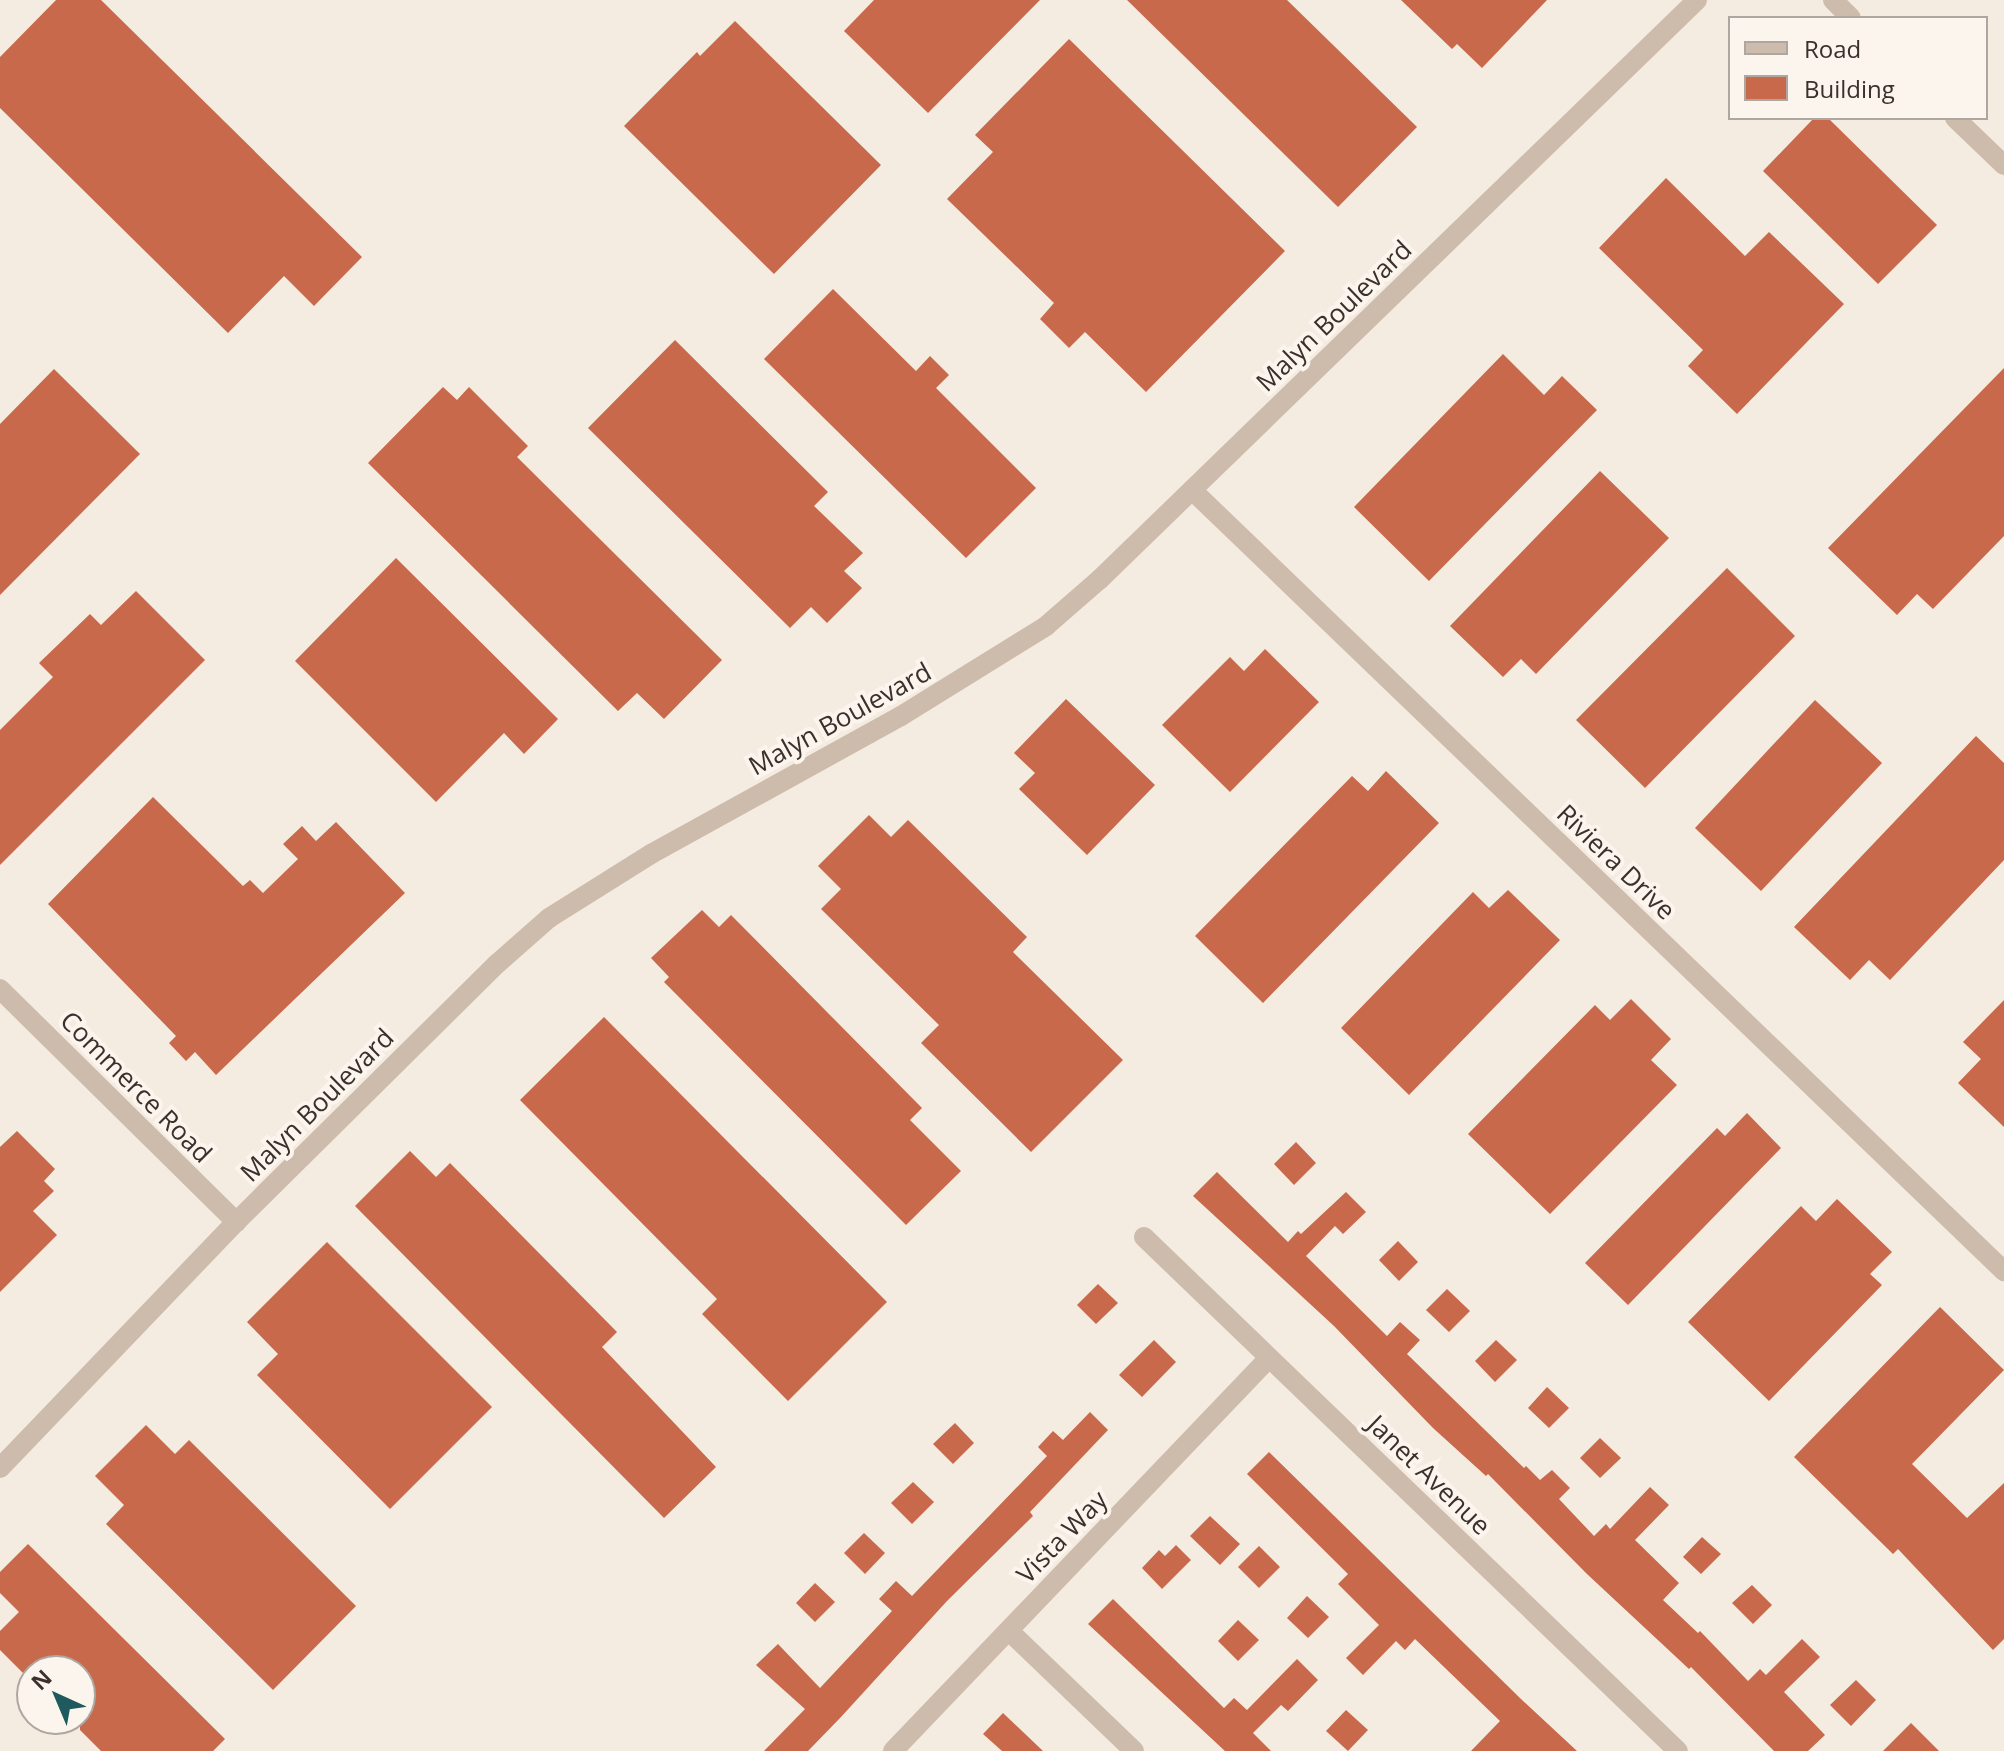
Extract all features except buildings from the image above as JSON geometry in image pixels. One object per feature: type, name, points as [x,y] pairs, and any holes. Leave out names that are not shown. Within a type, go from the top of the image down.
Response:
[{"type":"street","name":"Malyn Boulevard","points":[[0,1468],[236,1222],[498,963],[549,918],[651,854],[991,663],[1046,626],[1192,490],[1697,0]]},
{"type":"street","points":[[1833,0],[1849,16]]},
{"type":"street","points":[[1957,120],[2004,165]]},
{"type":"street","name":"Riviera Drive","points":[[1192,490],[2004,1271]]},
{"type":"street","name":"Commerce Road","points":[[0,989],[236,1222]]},
{"type":"street","name":"Janet Avenue","points":[[1144,1237],[1678,1751]]},
{"type":"street","name":"Vista Way","points":[[893,1751],[1269,1358]]},
{"type":"street","points":[[1009,1631],[1134,1751]]}]
